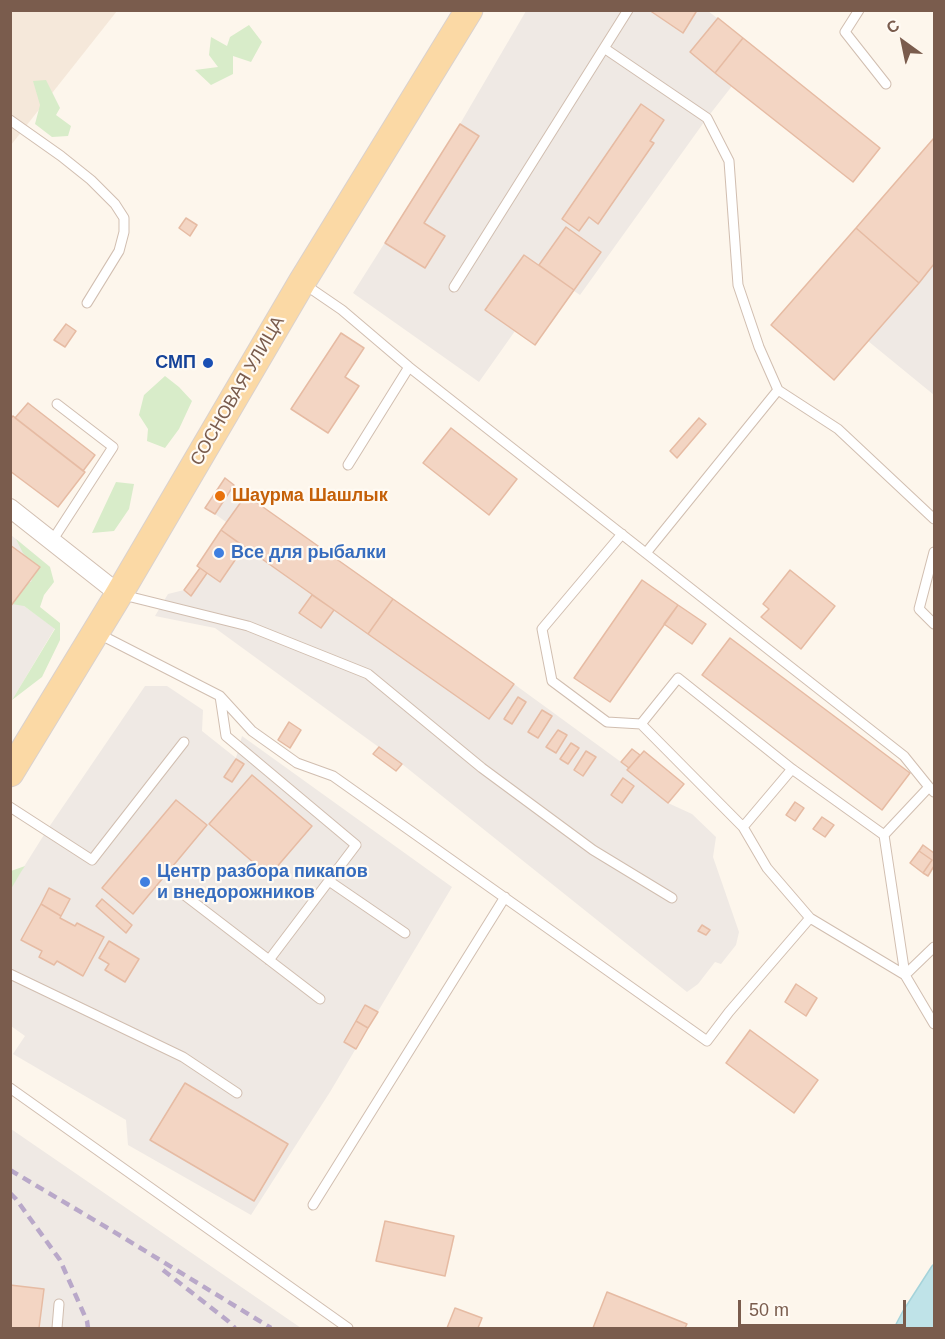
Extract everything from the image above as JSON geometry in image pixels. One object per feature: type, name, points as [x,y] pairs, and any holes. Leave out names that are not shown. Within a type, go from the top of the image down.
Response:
[{"type":"main road","name":"СОСНОВАЯ УЛИЦА","points":[[10,773],[96,633],[302,282],[469,10]]},
{"type":"street","points":[[10,508],[119,594]]},
{"type":"lane","points":[[454,287],[628,10]]},
{"type":"lane","points":[[859,10],[845,33],[886,84]]},
{"type":"lane","points":[[604,48],[707,118],[729,161],[738,285],[759,347],[778,390],[838,429],[934,519]]},
{"type":"lane","points":[[10,120],[91,180],[115,204],[124,218],[124,232],[118,251],[87,303]]},
{"type":"lane","points":[[302,282],[342,310],[410,367],[904,756],[932,789],[884,835]]},
{"type":"lane","points":[[348,465],[410,367]]},
{"type":"lane","points":[[646,553],[778,390]]},
{"type":"lane","points":[[52,541],[113,447],[57,404]]},
{"type":"lane","points":[[622,534],[542,629],[552,681],[607,722],[641,724],[743,827],[767,868],[810,918],[905,975]]},
{"type":"lane","points":[[934,552],[919,609],[934,624]]},
{"type":"lane","points":[[119,594],[248,626],[368,674],[482,768],[593,850],[672,898]]},
{"type":"lane","points":[[96,633],[220,696],[252,731],[297,763],[333,776],[707,1041],[810,918]]},
{"type":"lane","points":[[641,724],[678,678],[792,769],[884,835],[905,975],[934,1024]]},
{"type":"lane","points":[[220,696],[226,736],[356,845],[269,960]]},
{"type":"lane","points":[[10,807],[92,860],[184,742]]},
{"type":"lane","points":[[743,827],[792,769]]},
{"type":"lane","points":[[329,881],[405,933]]},
{"type":"lane","points":[[183,894],[320,999]]},
{"type":"lane","points":[[313,1205],[505,897]]},
{"type":"lane","points":[[905,975],[934,947]]},
{"type":"lane","points":[[10,974],[183,1057],[237,1093]]},
{"type":"lane","points":[[10,1088],[348,1329]]},
{"type":"lane","points":[[57,1329],[59,1304]]},
{"type":"shaded area","points":[[11,11],[117,11],[11,145]]},
{"type":"shaded area","points":[[526,11],[708,11],[743,38],[716,72],[732,86],[580,295],[574,291],[535,345],[515,331],[479,382],[353,293],[460,124]]},
{"type":"shaded area","points":[[934,138],[934,395],[868,341],[834,380],[771,325]]},
{"type":"shaded area","points":[[234,485],[621,762],[668,803],[692,814],[716,837],[713,857],[739,932],[736,945],[721,964],[715,962],[698,984],[687,992],[402,764],[215,628],[155,616],[168,594],[184,590],[192,595],[207,573],[221,581],[244,547],[221,530],[226,522],[215,514]]},
{"type":"shaded area","points":[[11,535],[50,567],[24,606],[55,628],[11,702]]},
{"type":"shaded area","points":[[145,686],[167,686],[203,710],[202,731],[236,758],[242,736],[452,887],[330,1092],[251,1215],[128,1145],[126,1120],[13,1054],[25,1036],[11,1026],[10,889],[47,830]]},
{"type":"shaded area","points":[[11,1129],[301,1328],[11,1328]]},
{"type":"green space","points":[[249,25],[262,42],[251,62],[233,56],[233,74],[211,85],[195,70],[218,67],[209,55],[211,37],[227,46],[230,37]]},
{"type":"green space","points":[[46,80],[60,108],[56,115],[71,126],[68,136],[52,137],[35,124],[40,105],[33,81]]},
{"type":"green space","points":[[165,376],[192,401],[179,429],[165,448],[147,441],[148,429],[139,415],[144,395]]},
{"type":"green space","points":[[116,482],[134,484],[129,509],[114,531],[92,533]]},
{"type":"green space","points":[[16,539],[50,567],[54,582],[44,595],[40,607],[60,623],[60,640],[42,677],[12,700],[55,629],[24,606],[12,604],[10,584],[31,582],[36,569],[23,553]]},
{"type":"green space","points":[[25,866],[21,872],[11,889],[11,871]]},
{"type":"water","points":[[934,1264],[934,1328],[894,1328],[903,1311]]},
{"type":"building","points":[[649,10],[695,10],[696,12],[683,33]]},
{"type":"building","points":[[718,18],[743,38],[715,73],[690,52]]},
{"type":"building","points":[[743,38],[880,148],[853,182],[715,73]]},
{"type":"building","points":[[641,104],[664,120],[650,141],[654,143],[598,224],[589,217],[579,231],[562,219]]},
{"type":"building","points":[[460,124],[479,136],[424,223],[445,236],[425,268],[385,243]]},
{"type":"building","points":[[934,138],[934,264],[919,283],[856,228]]},
{"type":"building","points":[[186,218],[197,225],[190,236],[179,228]]},
{"type":"building","points":[[566,227],[601,252],[574,290],[539,265]]},
{"type":"building","points":[[856,228],[919,283],[834,380],[771,325]]},
{"type":"building","points":[[524,255],[574,290],[535,345],[485,310]]},
{"type":"building","points":[[66,324],[76,331],[65,347],[54,340]]},
{"type":"building","points":[[341,333],[364,348],[345,377],[359,386],[328,433],[291,409]]},
{"type":"building","points":[[28,403],[95,455],[83,471],[15,418]]},
{"type":"building","points":[[13,416],[85,472],[58,507],[10,471],[10,419]]},
{"type":"building","points":[[699,418],[706,424],[677,458],[670,451]]},
{"type":"building","points":[[451,428],[517,479],[489,515],[423,463]]},
{"type":"building","name":"Шаурма Шашлык","points":[[225,478],[234,485],[215,514],[205,508]]},
{"type":"building","points":[[246,495],[393,599],[368,634],[221,530]]},
{"type":"building","points":[[221,530],[244,547],[220,582],[197,566]]},
{"type":"building","points":[[10,545],[40,567],[10,607]]},
{"type":"building","points":[[200,568],[207,573],[191,596],[184,590]]},
{"type":"building","points":[[790,570],[835,606],[801,649],[761,617],[769,609],[763,604]]},
{"type":"building","points":[[642,580],[678,605],[610,702],[574,678]]},
{"type":"building","points":[[312,595],[334,610],[321,628],[299,613]]},
{"type":"building","points":[[393,599],[514,684],[489,719],[368,634]]},
{"type":"building","points":[[678,605],[706,624],[692,644],[664,624]]},
{"type":"building","points":[[730,638],[910,773],[882,810],[702,675]]},
{"type":"building","points":[[518,697],[526,702],[512,724],[504,719]]},
{"type":"building","points":[[542,710],[552,716],[538,738],[528,732]]},
{"type":"building","points":[[289,722],[301,730],[290,748],[278,740]]},
{"type":"building","points":[[558,730],[567,735],[556,753],[546,747]]},
{"type":"building","points":[[571,743],[579,748],[568,764],[560,759]]},
{"type":"building","points":[[379,747],[402,764],[396,771],[373,754]]},
{"type":"building","points":[[632,749],[640,755],[629,768],[621,762]]},
{"type":"building","points":[[586,751],[596,757],[583,776],[574,770]]},
{"type":"building","points":[[644,751],[684,784],[668,803],[627,770]]},
{"type":"building","points":[[236,759],[244,764],[232,782],[224,777]]},
{"type":"building","points":[[252,775],[312,826],[269,876],[209,824]]},
{"type":"building","points":[[623,778],[634,786],[622,803],[611,795]]},
{"type":"building","points":[[176,800],[207,825],[133,914],[102,888]]},
{"type":"building","points":[[795,802],[804,808],[795,821],[786,815]]},
{"type":"building","points":[[822,817],[834,825],[825,837],[813,829]]},
{"type":"building","points":[[923,845],[934,853],[934,866],[928,876],[923,873],[932,860],[919,851]]},
{"type":"building","points":[[919,851],[932,860],[923,873],[910,863]]},
{"type":"building","points":[[49,888],[70,899],[61,916],[41,904]]},
{"type":"building","points":[[102,899],[132,925],[126,933],[96,906]]},
{"type":"building","points":[[41,904],[75,926],[77,923],[104,937],[83,976],[57,961],[54,965],[39,957],[42,951],[21,940]]},
{"type":"building","points":[[702,925],[710,930],[706,935],[698,931]]},
{"type":"building","points":[[109,941],[139,959],[125,982],[105,970],[109,964],[99,958]]},
{"type":"building","points":[[796,984],[817,998],[806,1016],[785,1002]]},
{"type":"building","points":[[365,1005],[378,1012],[368,1028],[356,1021]]},
{"type":"building","points":[[356,1021],[368,1028],[356,1049],[344,1042]]},
{"type":"building","points":[[750,1030],[818,1080],[794,1113],[726,1063]]},
{"type":"building","points":[[185,1083],[288,1144],[254,1201],[150,1140]]},
{"type":"building","points":[[385,1221],[454,1236],[445,1276],[376,1261]]},
{"type":"building","points":[[10,1285],[44,1289],[39,1328],[10,1328]]},
{"type":"building","points":[[607,1292],[687,1324],[685,1328],[593,1328]]},
{"type":"building","points":[[455,1308],[482,1318],[478,1328],[447,1328]]},
{"type":"railway","points":[[10,1170],[271,1328]]},
{"type":"railway","points":[[10,1193],[60,1260],[88,1328]]},
{"type":"railway","points":[[163,1270],[235,1328]]},
{"type":"place","name":"СМП","points":[[208,363]]},
{"type":"place","name":"Шаурма Шашлык","points":[[220,496]]},
{"type":"place","name":"Все для рыбалки","points":[[219,553]]},
{"type":"place","name":"Центр разбора пикапов и внедорожников","points":[[145,882]]}]
